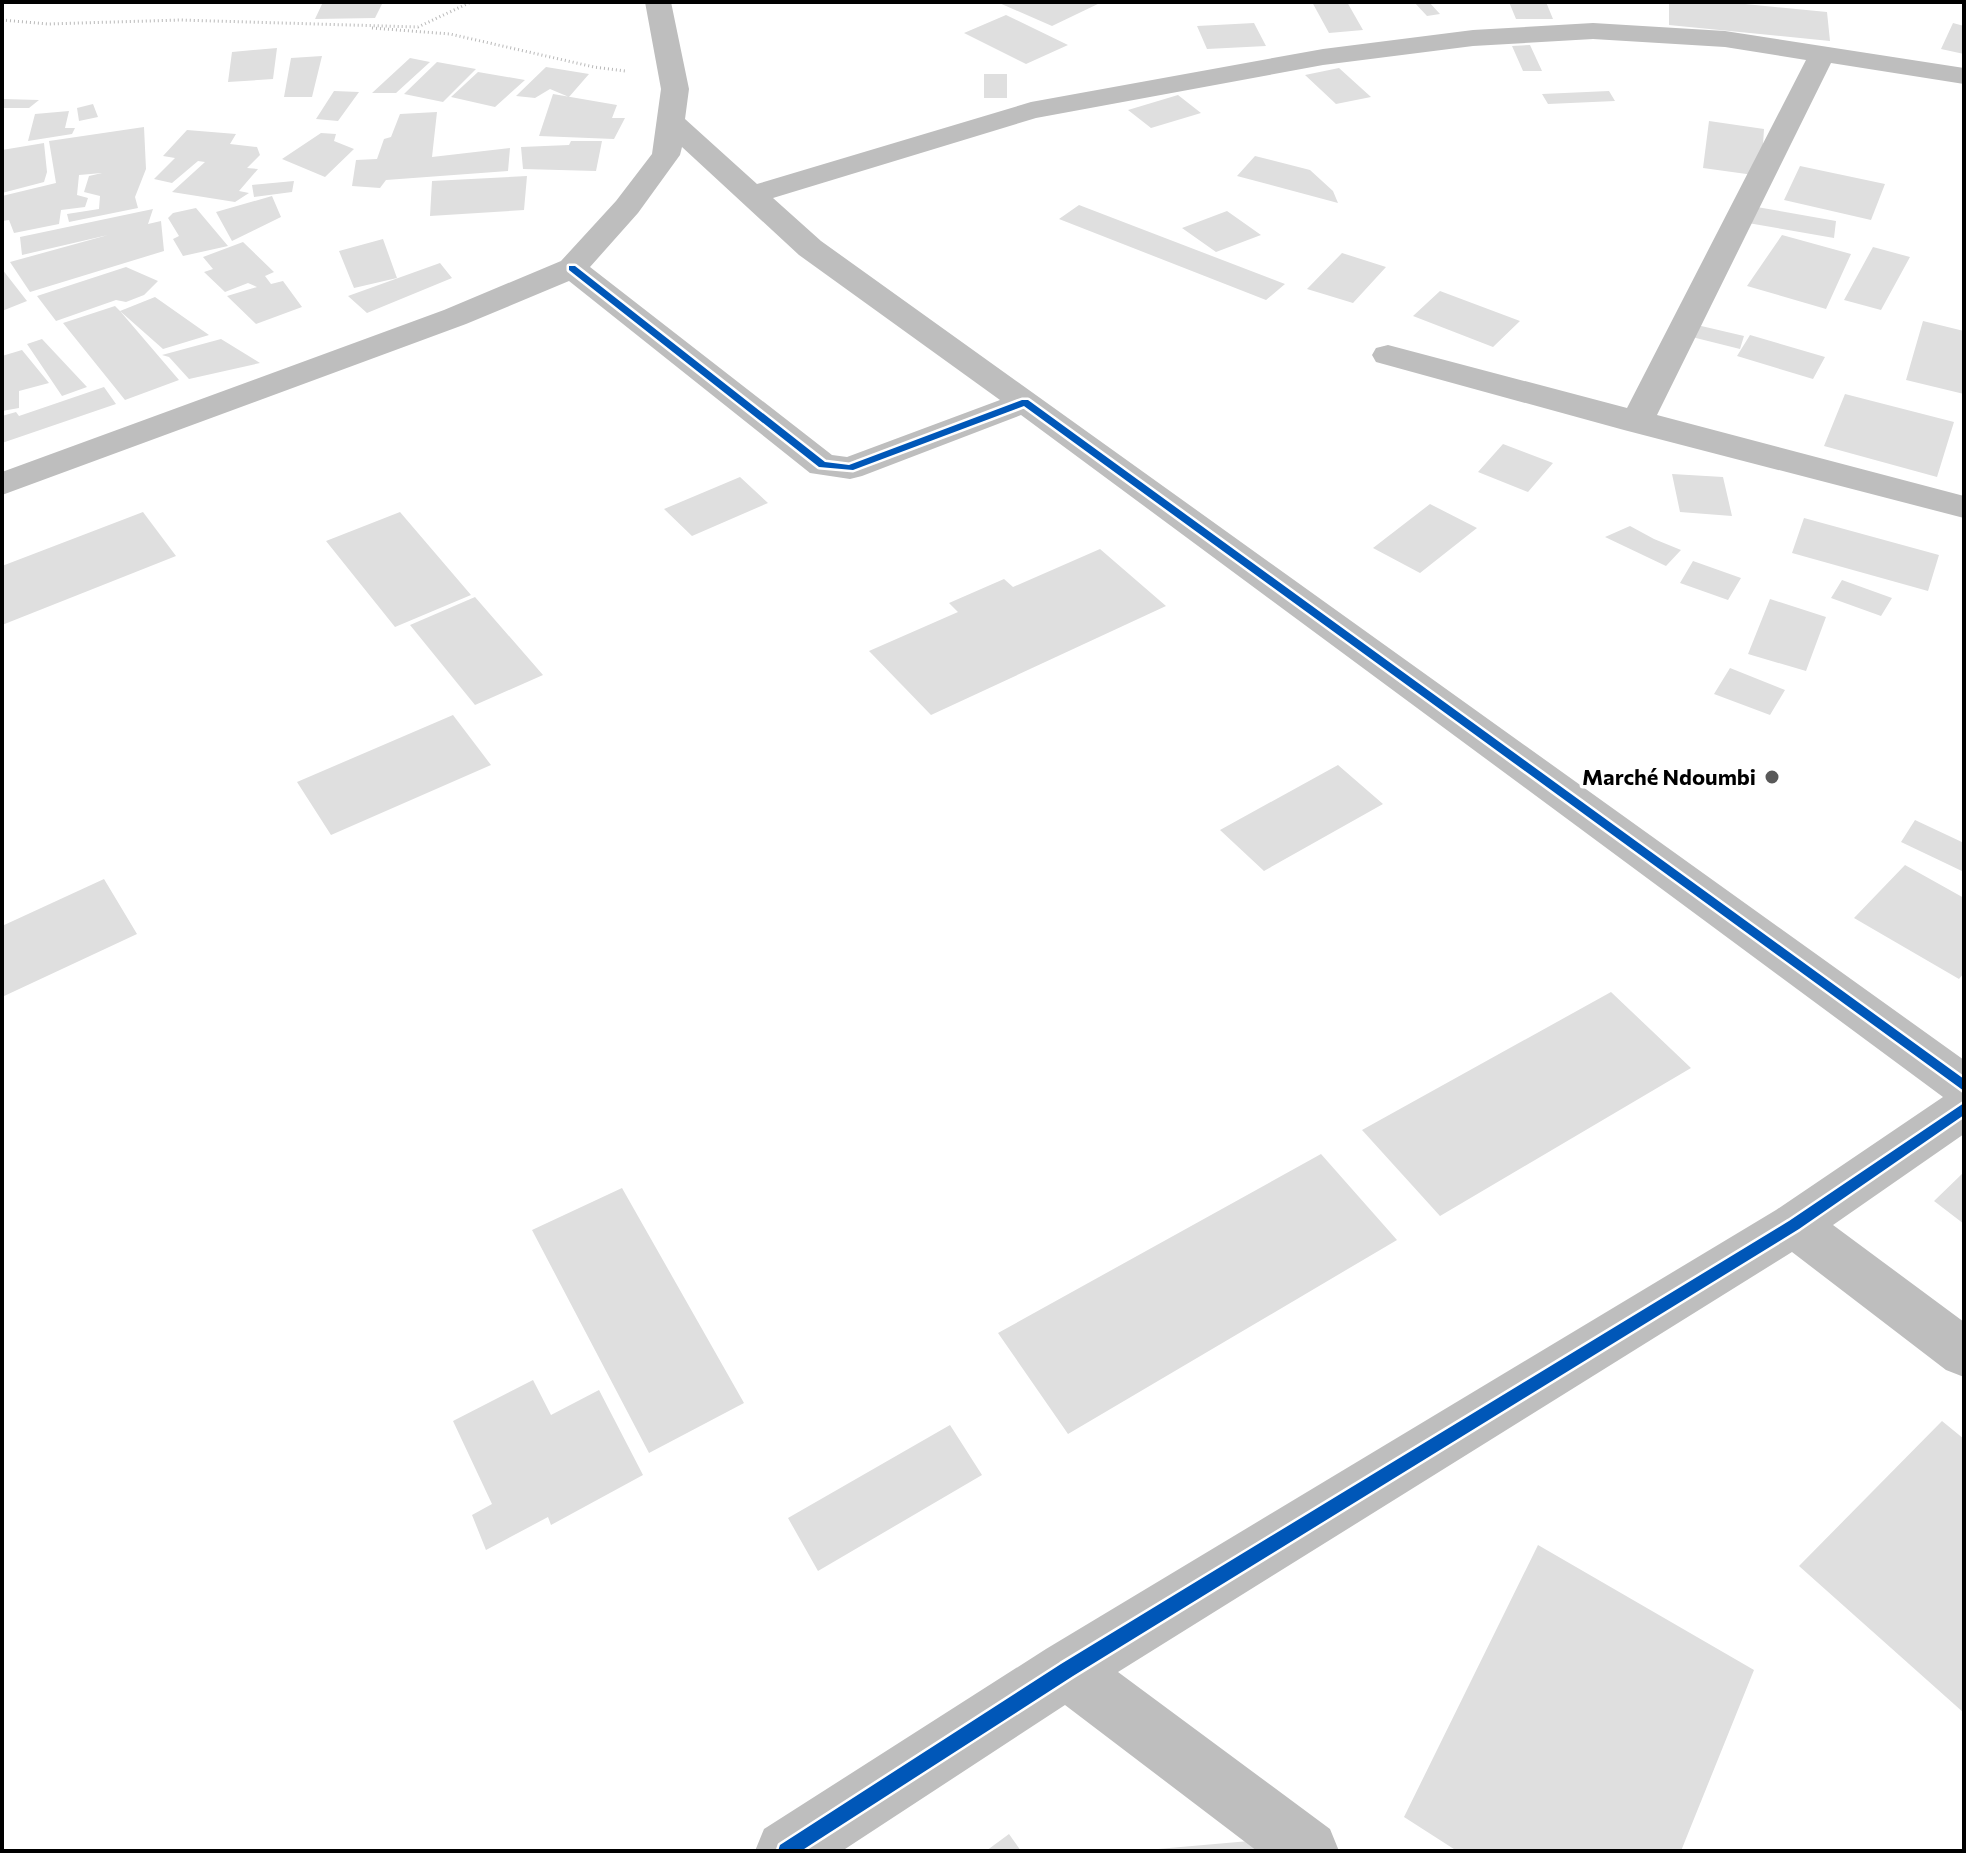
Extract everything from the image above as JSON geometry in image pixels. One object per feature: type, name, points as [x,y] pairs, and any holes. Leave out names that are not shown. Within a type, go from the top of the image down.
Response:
[{"type":"street","points":[[2,484],[455,317],[572,268],[627,207],[666,155],[675,89],[658,2]]},
{"type":"street","points":[[752,195],[1031,110],[1323,57],[1473,38],[1593,31],[1725,39],[1964,76]]},
{"type":"street","points":[[1636,423],[1823,52]]},
{"type":"street","points":[[670,121],[810,248],[1964,1086]]},
{"type":"street","points":[[572,268],[822,465],[835,469],[850,468],[1025,402]]},
{"type":"street","points":[[1388,355],[1636,423],[1964,507]]},
{"type":"street","points":[[786,1851],[1067,1670],[1794,1225],[1964,1108]]},
{"type":"street","points":[[1794,1225],[1964,1353]]},
{"type":"street","points":[[1067,1670],[1308,1851]]},
{"type":"path","points":[[2,20],[48,24],[180,20],[418,27],[471,2]]},
{"type":"path","points":[[283,22],[450,34],[594,67],[673,76]]},
{"type":"building","points":[[323,2],[383,2],[375,18],[315,19]]},
{"type":"building","points":[[997,2],[1102,2],[1052,26]]},
{"type":"building","points":[[1312,2],[1347,2],[1363,30],[1329,33]]},
{"type":"building","points":[[1414,2],[1429,2],[1440,14],[1427,16]]},
{"type":"building","points":[[1509,2],[1546,2],[1553,19],[1516,19]]},
{"type":"building","points":[[1669,2],[1725,2],[1827,12],[1830,41],[1669,25]]},
{"type":"building","points":[[1006,15],[1068,45],[1026,64],[964,33]]},
{"type":"building","points":[[1254,23],[1266,46],[1207,49],[1197,26]]},
{"type":"building","points":[[1953,23],[1964,26],[1964,54],[1941,49]]},
{"type":"building","points":[[1530,45],[1542,71],[1523,71],[1512,46]]},
{"type":"building","points":[[277,48],[273,79],[228,82],[232,52]]},
{"type":"building","points":[[322,56],[312,97],[284,97],[291,58]]},
{"type":"building","points":[[410,58],[430,62],[396,93],[372,93]]},
{"type":"building","points":[[437,62],[476,69],[443,102],[404,94]]},
{"type":"building","points":[[546,67],[589,74],[569,97],[550,89],[535,98],[516,96]]},
{"type":"building","points":[[1339,68],[1371,97],[1336,104],[1305,75]]},
{"type":"building","points":[[478,72],[525,80],[495,107],[451,97]]},
{"type":"building","points":[[984,74],[1007,74],[1007,98],[984,98]]},
{"type":"building","points":[[334,91],[359,92],[338,121],[316,119]]},
{"type":"building","points":[[1609,91],[1615,101],[1548,104],[1542,94]]},
{"type":"building","points":[[553,94],[617,105],[612,118],[625,118],[614,139],[539,136]]},
{"type":"building","points":[[1178,95],[1201,113],[1151,128],[1128,110]]},
{"type":"building","points":[[2,99],[39,100],[29,108],[2,108]]},
{"type":"building","points":[[93,104],[98,117],[79,121],[77,108]]},
{"type":"building","points":[[69,111],[65,128],[75,128],[72,134],[28,141],[35,114]]},
{"type":"building","points":[[437,112],[432,157],[510,148],[508,171],[386,180],[380,188],[352,186],[356,160],[377,159],[384,139],[391,137],[400,114]]},
{"type":"building","points":[[1709,121],[1764,129],[1761,176],[1703,168]]},
{"type":"building","points":[[144,127],[146,169],[135,197],[138,208],[69,222],[67,214],[99,209],[100,196],[84,192],[89,176],[102,173],[79,175],[77,195],[88,198],[85,207],[61,210],[59,224],[14,233],[9,220],[2,221],[2,196],[56,183],[49,141]]},
{"type":"building","points":[[187,130],[236,134],[230,144],[257,147],[260,155],[247,168],[258,169],[239,191],[249,193],[235,202],[172,192],[205,162],[198,161],[172,183],[154,179],[175,158],[163,156]]},
{"type":"building","points":[[321,133],[336,134],[334,141],[354,149],[325,177],[282,159]]},
{"type":"building","points":[[571,141],[602,141],[596,171],[523,169],[521,147],[569,145]]},
{"type":"building","points":[[44,143],[47,172],[44,182],[2,193],[2,150]]},
{"type":"building","points":[[1255,156],[1310,170],[1333,191],[1338,203],[1237,176]]},
{"type":"building","points":[[1800,166],[1885,184],[1871,220],[1784,200]]},
{"type":"building","points":[[527,176],[524,210],[430,216],[432,181]]},
{"type":"building","points":[[294,181],[292,192],[254,197],[252,185]]},
{"type":"building","points":[[272,196],[281,217],[232,241],[216,212]]},
{"type":"building","points":[[1079,205],[1285,284],[1266,300],[1059,219]]},
{"type":"building","points":[[1751,206],[1836,221],[1834,238],[1748,223]]},
{"type":"building","points":[[196,208],[228,246],[183,256],[173,239],[179,236],[168,218],[173,213]]},
{"type":"building","points":[[153,209],[148,224],[161,221],[164,251],[30,292],[10,262],[108,235],[22,255],[20,237]]},
{"type":"building","points":[[1227,211],[1261,235],[1216,252],[1182,228]]},
{"type":"building","points":[[1782,235],[1851,254],[1826,309],[1747,286]]},
{"type":"building","points":[[383,239],[397,278],[354,288],[339,251]]},
{"type":"building","points":[[243,242],[274,272],[265,276],[271,284],[283,281],[302,307],[256,324],[227,296],[257,287],[248,283],[225,292],[204,272],[213,269],[203,257]]},
{"type":"building","points":[[1873,247],[1910,257],[1881,310],[1844,300]]},
{"type":"building","points":[[1342,253],[1386,267],[1353,303],[1307,289]]},
{"type":"building","points":[[440,263],[452,278],[367,313],[348,296]]},
{"type":"building","points":[[126,267],[158,281],[144,295],[126,302],[116,300],[56,321],[37,296]]},
{"type":"building","points":[[2,269],[27,301],[2,311]]},
{"type":"building","points":[[1440,291],[1520,321],[1493,347],[1413,316]]},
{"type":"building","points":[[155,297],[209,335],[163,349],[120,311]]},
{"type":"building","points":[[115,306],[179,380],[125,400],[63,323]]},
{"type":"building","points":[[1923,321],[1964,331],[1964,394],[1906,380]]},
{"type":"building","points":[[1697,325],[1744,336],[1740,349],[1692,337]]},
{"type":"building","points":[[1750,335],[1825,357],[1813,379],[1737,356]]},
{"type":"building","points":[[42,339],[87,387],[62,396],[27,344]]},
{"type":"building","points":[[221,339],[260,363],[189,379],[169,357],[162,355]]},
{"type":"building","points":[[22,350],[49,383],[19,391],[19,408],[2,411],[2,356]]},
{"type":"building","points":[[104,387],[116,404],[2,443],[2,416],[16,412],[19,416]]},
{"type":"building","points":[[1845,394],[1954,422],[1937,477],[1824,446]]},
{"type":"building","points":[[1503,444],[1553,463],[1528,492],[1478,472]]},
{"type":"building","points":[[1672,474],[1723,477],[1732,516],[1680,512]]},
{"type":"building","points":[[740,477],[768,503],[692,536],[664,509]]},
{"type":"building","points":[[1430,504],[1477,528],[1420,573],[1373,548]]},
{"type":"building","points":[[143,512],[176,556],[2,625],[2,566]]},
{"type":"building","points":[[400,512],[471,595],[395,627],[326,541]]},
{"type":"building","points":[[1804,518],[1939,555],[1928,591],[1792,553]]},
{"type":"building","points":[[1630,526],[1681,550],[1666,566],[1605,537]]},
{"type":"building","points":[[1100,549],[1166,606],[931,715],[869,651],[958,612],[949,603],[1004,579],[1013,587]]},
{"type":"building","points":[[1693,561],[1741,578],[1728,600],[1680,583]]},
{"type":"building","points":[[1842,580],[1892,598],[1881,616],[1831,598]]},
{"type":"building","points":[[475,597],[543,675],[475,705],[410,625]]},
{"type":"building","points":[[1770,599],[1826,617],[1806,671],[1748,654]]},
{"type":"building","points":[[1730,668],[1785,690],[1770,715],[1714,694]]},
{"type":"building","points":[[453,715],[491,765],[331,835],[297,782]]},
{"type":"building","points":[[1338,765],[1383,804],[1264,871],[1220,830]]},
{"type":"building","points":[[1915,820],[1964,843],[1964,872],[1901,842]]},
{"type":"building","points":[[1905,865],[1964,898],[1964,973],[1959,979],[1854,918]]},
{"type":"building","points":[[104,879],[137,934],[2,997],[2,926]]},
{"type":"building","points":[[1611,992],[1691,1068],[1440,1216],[1362,1130]]},
{"type":"building","points":[[1321,1154],[1397,1240],[1068,1434],[998,1333]]},
{"type":"building","points":[[1964,1172],[1964,1224],[1934,1201]]},
{"type":"building","points":[[622,1188],[744,1403],[649,1453],[532,1230]]},
{"type":"building","points":[[533,1380],[551,1415],[599,1390],[643,1475],[551,1525],[548,1517],[486,1550],[472,1515],[492,1504],[453,1421]]},
{"type":"building","points":[[1942,1421],[1964,1439],[1964,1713],[1799,1566]]},
{"type":"building","points":[[950,1425],[982,1475],[818,1571],[788,1518]]},
{"type":"building","points":[[1538,1545],[1754,1670],[1681,1851],[1457,1851],[1404,1817]]},
{"type":"building","points":[[1009,1834],[1021,1851],[986,1851]]},
{"type":"building","points":[[1283,1838],[1285,1851],[1158,1849]]},
{"type":"cycle path","points":[[572,268],[822,465],[850,468],[1025,402],[1964,1086]]},
{"type":"cycle path","points":[[786,1851],[1067,1670],[1794,1225],[1964,1108]]},
{"type":"place","name":"Marché Ndoumbi","points":[[1772,777]]}]
